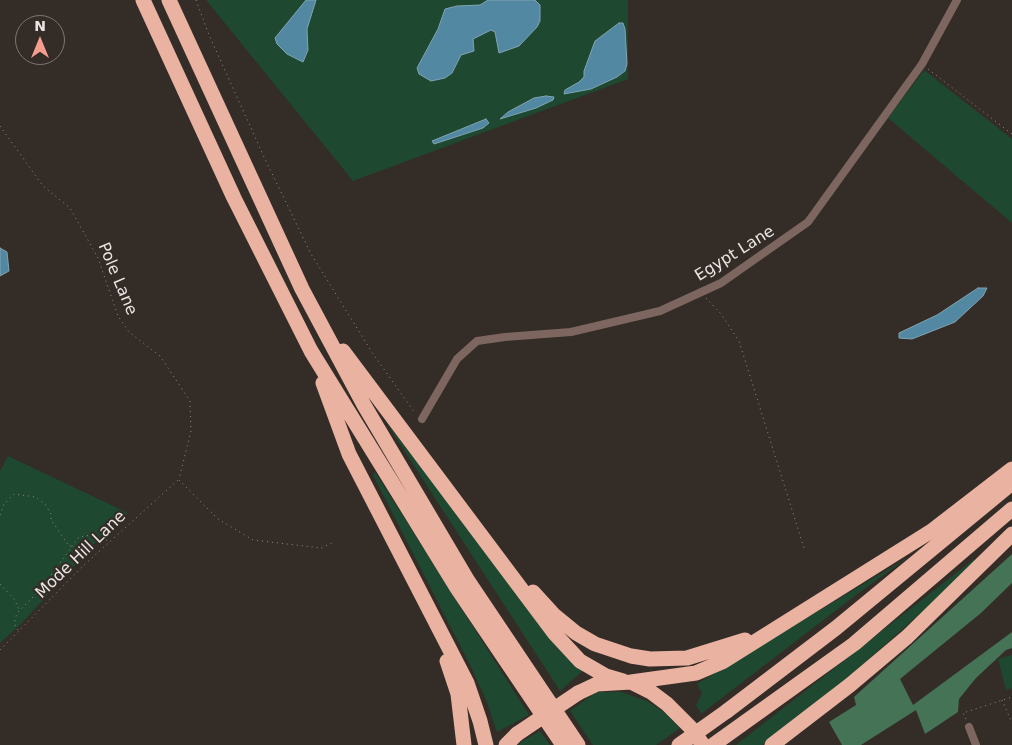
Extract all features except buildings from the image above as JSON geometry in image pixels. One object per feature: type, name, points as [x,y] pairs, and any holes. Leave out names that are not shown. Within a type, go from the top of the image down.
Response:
[{"type":"highway","points":[[143,0],[234,198],[311,352],[457,588],[563,745]]},
{"type":"highway","points":[[169,0],[302,289],[364,405],[468,581],[578,745]]},
{"type":"highway","points":[[302,289],[331,334],[472,526],[570,653],[591,668],[651,692],[667,704],[690,727],[703,745]]},
{"type":"highway","points":[[311,352],[349,454],[466,683],[480,721],[486,745]]},
{"type":"highway","points":[[506,745],[517,734],[578,693],[597,684],[683,676],[710,668],[802,613],[933,530],[1012,469]]},
{"type":"highway","points":[[679,745],[836,628],[1012,482]]},
{"type":"highway","points":[[713,745],[854,644],[1012,509]]},
{"type":"highway","points":[[472,526],[554,614],[576,633],[595,644],[631,656],[669,660],[714,651],[738,643],[802,613]]},
{"type":"highway","points":[[772,745],[850,685],[907,637],[1012,534]]},
{"type":"highway","points":[[419,589],[458,694],[464,745]]},
{"type":"highway","points":[[786,745],[850,685]]},
{"type":"street","name":"Egypt Lane","points":[[422,419],[457,359],[477,341],[571,332],[660,311],[721,283],[808,222],[922,64],[957,0]]},
{"type":"street","points":[[969,727],[976,745]]},
{"type":"path","points":[[196,0],[264,156],[311,254],[373,354],[414,412],[422,419]]},
{"type":"path","points":[[922,64],[1012,134]]},
{"type":"path","name":"Pole Lane","points":[[0,126],[43,186],[70,208],[98,258],[118,316],[129,332],[160,356],[190,401],[191,430],[179,479]]},
{"type":"path","points":[[701,292],[722,314],[739,342],[804,548]]},
{"type":"path","points":[[179,479],[218,519],[253,540],[320,548],[332,543]]},
{"type":"path","name":"Mode Hill Lane","points":[[0,650],[110,541],[179,479]]},
{"type":"path","points":[[0,515],[4,504],[14,494],[36,498],[45,504],[52,520],[69,546],[73,546]]},
{"type":"path","points":[[19,631],[14,623],[17,613],[41,589],[79,537],[92,535],[110,541]]},
{"type":"path","points":[[0,584],[14,599],[20,610]]},
{"type":"path","points":[[969,727],[963,713],[1012,696]]},
{"type":"path","points":[[1002,700],[1012,724]]},
{"type":"green space","points":[[206,0],[628,0],[628,79],[353,181]]},
{"type":"green space","points":[[924,70],[1012,139],[1012,223],[888,118]]},
{"type":"green space","points":[[385,421],[575,663],[584,670],[560,691]]},
{"type":"green space","points":[[8,456],[128,513],[98,540],[20,625],[0,643],[0,471]]},
{"type":"green space","points":[[375,472],[529,715],[497,732],[487,702],[471,667],[373,475]]},
{"type":"green space","points":[[1012,554],[1012,583],[981,613],[900,679],[913,705],[1012,632],[1012,648],[1006,650],[976,678],[959,699],[958,712],[925,734],[916,710],[861,745],[842,745],[829,722],[856,705],[854,697]]},
{"type":"green space","points":[[910,556],[701,714],[696,705],[702,693],[697,684]]},
{"type":"green space","points":[[974,559],[977,563],[852,674],[762,745],[736,745]]},
{"type":"green space","points":[[1012,655],[1012,688],[1006,690],[998,659]]},
{"type":"green space","points":[[596,692],[621,692],[647,701],[664,712],[680,728],[656,745],[593,745],[570,711]]},
{"type":"green space","points":[[540,731],[550,745],[519,745],[522,741]]},
{"type":"water","points":[[306,0],[316,0],[307,29],[308,50],[303,62],[287,54],[277,44],[275,38]]},
{"type":"water","points":[[488,0],[535,0],[540,5],[540,21],[537,27],[519,46],[499,53],[495,32],[491,30],[473,39],[474,51],[461,55],[452,73],[445,78],[431,81],[419,74],[417,68],[438,29],[445,9],[457,6],[480,5]]},
{"type":"water","points":[[619,23],[623,23],[625,29],[627,64],[625,71],[617,77],[591,89],[564,94],[565,90],[584,77],[584,71],[595,41]]},
{"type":"water","points":[[554,97],[553,100],[536,108],[500,119],[508,112],[534,98]]},
{"type":"water","points":[[486,119],[489,123],[483,128],[434,144],[432,141]]},
{"type":"water","points":[[0,248],[7,252],[9,271],[0,276]]},
{"type":"water","points":[[978,288],[987,288],[983,296],[955,322],[912,339],[899,338],[899,333],[937,315]]}]
